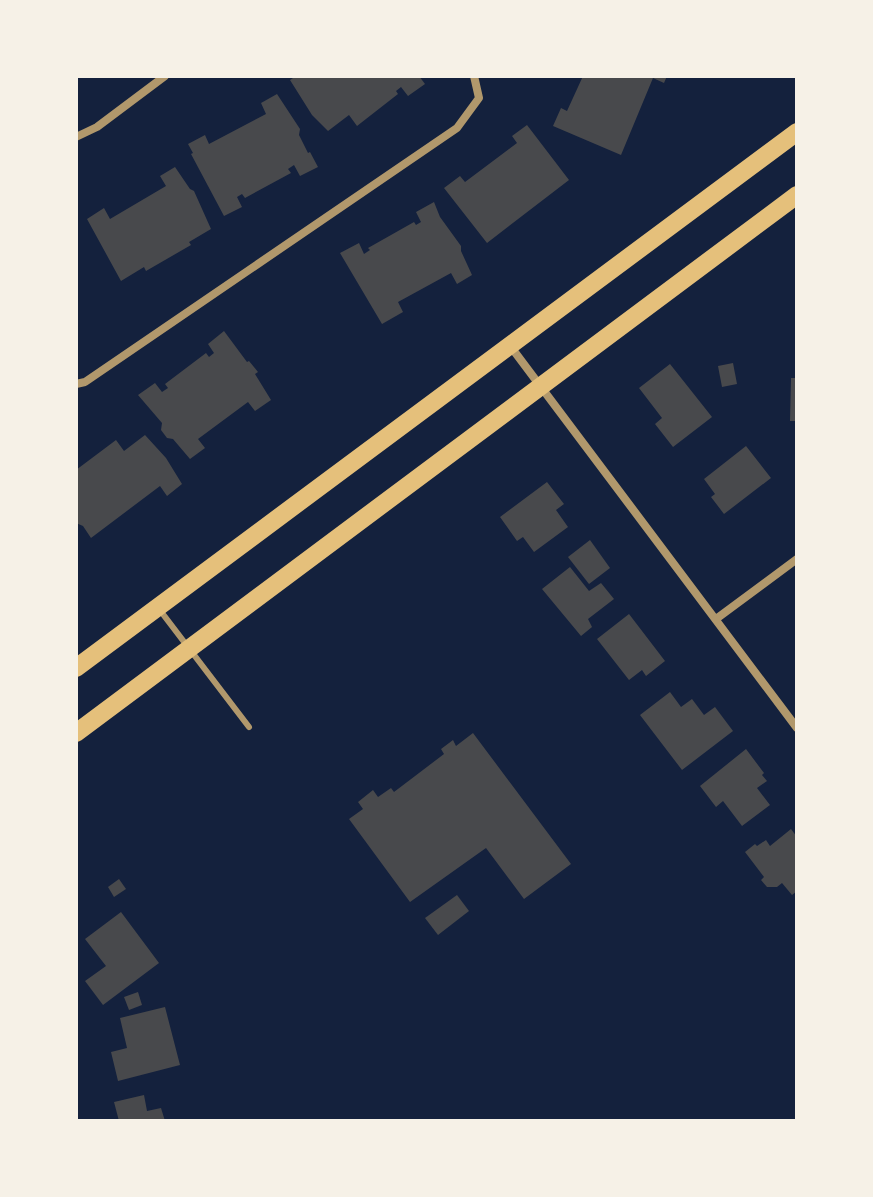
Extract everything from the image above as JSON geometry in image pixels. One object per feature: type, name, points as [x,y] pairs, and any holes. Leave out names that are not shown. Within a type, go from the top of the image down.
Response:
[{"type":"main road","points":[[76,668],[797,132]]},
{"type":"main road","points":[[76,733],[797,195]]},
{"type":"street","points":[[76,137],[97,127],[165,76]]},
{"type":"street","points":[[76,384],[85,382],[457,128],[479,98],[474,76]]},
{"type":"street","points":[[511,347],[797,728]]},
{"type":"street","points":[[716,619],[797,559]]},
{"type":"lane","points":[[158,607],[249,727]]},
{"type":"building","points":[[296,76],[419,76],[425,84],[408,96],[401,87],[396,91],[398,94],[357,126],[349,115],[328,131],[312,115],[290,80]]},
{"type":"building","points":[[583,76],[667,76],[664,83],[653,78],[621,155],[553,126],[561,108],[567,111]]},
{"type":"building","points":[[277,94],[300,129],[299,135],[318,167],[300,176],[294,165],[288,169],[291,173],[245,198],[242,194],[237,197],[242,207],[224,216],[188,144],[205,135],[209,144],[266,114],[261,103]]},
{"type":"building","points":[[527,125],[569,180],[487,243],[444,188],[460,176],[465,182],[517,143],[512,136]]},
{"type":"building","points":[[175,167],[194,191],[211,229],[189,242],[191,245],[146,271],[144,267],[121,281],[87,219],[104,208],[110,219],[166,186],[160,176]]},
{"type":"building","points":[[434,202],[440,217],[461,246],[472,275],[457,284],[451,273],[398,302],[403,312],[382,324],[340,253],[359,243],[364,254],[370,250],[368,248],[414,222],[416,225],[421,222],[416,212]]},
{"type":"building","points":[[224,331],[258,372],[255,374],[271,400],[255,411],[248,402],[198,439],[205,448],[190,459],[173,439],[167,438],[161,430],[162,423],[138,395],[155,383],[162,392],[168,388],[165,384],[206,353],[209,357],[214,353],[208,344]]},
{"type":"building","points":[[733,363],[737,384],[722,387],[718,366]]},
{"type":"building","points":[[670,364],[712,417],[673,447],[655,424],[662,418],[639,388]]},
{"type":"building","points":[[791,378],[797,378],[797,421],[790,421]]},
{"type":"building","points":[[145,435],[166,458],[182,484],[167,496],[160,486],[91,538],[83,526],[76,523],[76,470],[116,440],[124,451]]},
{"type":"building","points":[[746,446],[771,478],[724,514],[711,497],[715,494],[704,479]]},
{"type":"building","points":[[547,482],[564,504],[556,510],[568,527],[534,552],[523,537],[517,541],[500,517]]},
{"type":"building","points":[[590,540],[610,568],[589,584],[568,557]]},
{"type":"building","points":[[570,567],[589,591],[601,583],[614,599],[588,619],[592,627],[581,636],[542,589]]},
{"type":"building","points":[[629,614],[665,661],[646,676],[642,670],[629,680],[597,639]]},
{"type":"building","points":[[670,692],[681,707],[692,699],[704,715],[715,707],[733,731],[682,770],[640,715]]},
{"type":"building","points":[[473,733],[571,864],[524,899],[486,848],[410,902],[349,819],[363,809],[358,802],[373,790],[378,797],[391,788],[394,792],[444,754],[441,749],[453,740],[456,746]]},
{"type":"building","points":[[746,749],[764,773],[762,775],[767,781],[757,788],[770,805],[742,826],[723,801],[716,807],[700,786]]},
{"type":"building","points":[[791,829],[797,837],[797,891],[792,895],[782,883],[777,887],[767,887],[761,880],[764,877],[745,852],[766,840],[770,846]]},
{"type":"building","points":[[119,879],[126,889],[114,897],[108,887]]},
{"type":"building","points":[[457,895],[469,911],[438,935],[425,918]]},
{"type":"building","points":[[121,912],[159,963],[103,1005],[85,981],[106,966],[85,939]]},
{"type":"building","points":[[138,992],[142,1005],[129,1010],[124,997]]},
{"type":"building","points":[[165,1007],[180,1065],[118,1081],[111,1052],[127,1048],[120,1018]]},
{"type":"building","points":[[144,1095],[147,1111],[161,1108],[165,1121],[119,1121],[114,1102]]}]
